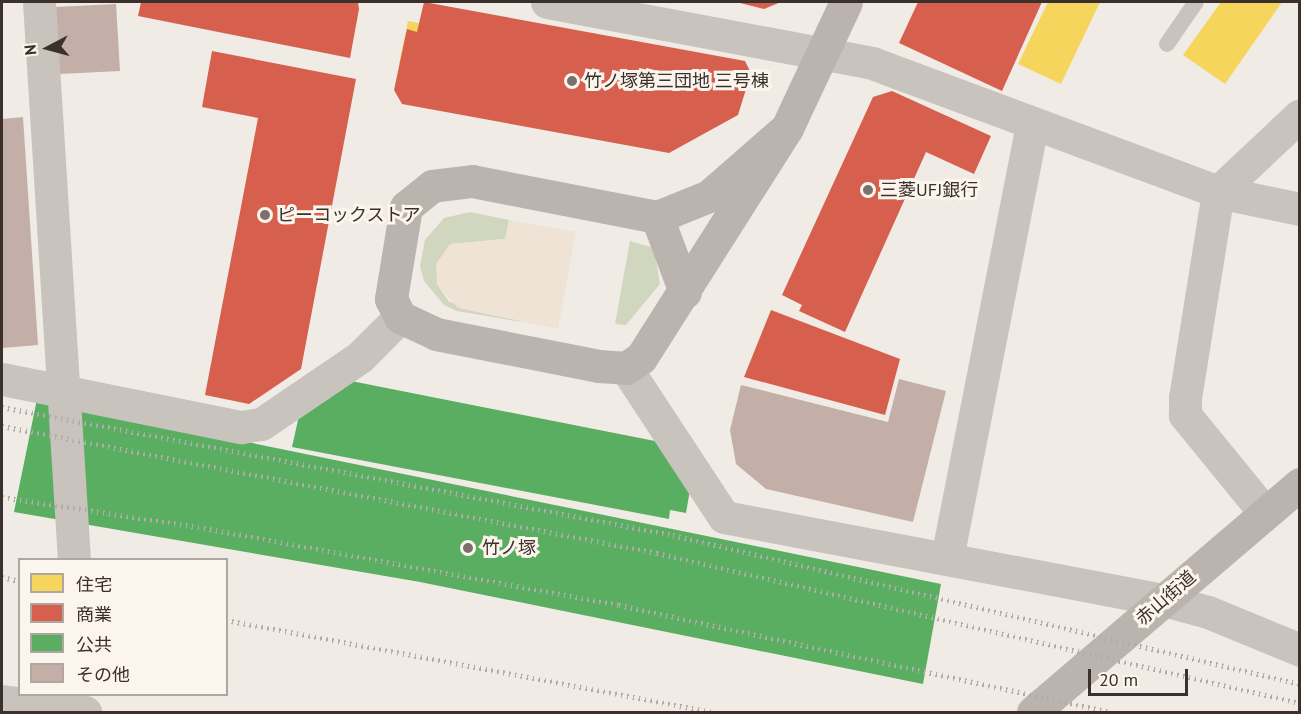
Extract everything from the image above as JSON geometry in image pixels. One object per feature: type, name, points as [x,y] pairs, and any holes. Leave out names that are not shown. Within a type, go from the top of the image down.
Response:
[{"type":"street","points":[[39,2],[74,558]]},
{"type":"street","points":[[548,2],[872,63],[1218,192],[1299,210]]},
{"type":"street","points":[[787,128],[709,196],[657,217],[472,181],[432,186],[415,195],[401,222],[391,278],[391,299],[400,317],[436,334],[626,368],[641,358],[787,128],[846,2]]},
{"type":"street","points":[[1265,513],[1185,415],[1210,221],[1218,192],[1299,116]]},
{"type":"street","points":[[947,558],[1032,124]]},
{"type":"street","points":[[657,217],[685,292]]},
{"type":"street","points":[[2,379],[241,427],[261,424],[360,357],[400,317]]},
{"type":"street","points":[[626,368],[724,517],[1164,600],[1208,612],[1299,650]]},
{"type":"street","name":"赤山街道","points":[[1034,712],[1299,484]]},
{"type":"street","points":[[2,700],[85,712],[83,696]]},
{"type":"lane","points":[[1167,44],[1196,2]]},
{"type":"green space","points":[[470,212],[509,220],[505,239],[450,244],[437,284],[449,302],[521,317],[522,322],[457,311],[444,305],[424,281],[420,266],[425,240],[444,218]]},
{"type":"green space","points":[[630,241],[654,248],[660,284],[626,325],[615,324]]},
{"type":"shaded area","points":[[509,220],[576,232],[558,329],[458,308],[437,284],[436,264],[450,244],[505,239]]},
{"type":"building: 住宅","points":[[953,2],[1011,2],[975,77],[928,55]]},
{"type":"building: 住宅","points":[[1048,2],[1100,2],[1061,84],[1018,64]]},
{"type":"building: 住宅","points":[[1221,2],[1282,2],[1225,84],[1183,55]]},
{"type":"building: 住宅","points":[[408,21],[728,82],[719,125],[399,64]]},
{"type":"building: 商業","points":[[141,2],[358,2],[359,9],[350,58],[138,16]]},
{"type":"building: 商業","name":"竹ノ塚第三団地 三号棟","points":[[424,2],[745,61],[751,73],[738,115],[669,153],[402,104],[394,90],[407,29],[417,32]]},
{"type":"building: 商業","points":[[736,2],[781,2],[764,9]]},
{"type":"building: 商業","points":[[918,2],[1042,2],[1002,91],[899,43]]},
{"type":"building: 商業","points":[[212,51],[356,79],[301,369],[249,404],[205,395],[258,118],[202,107]]},
{"type":"building: 商業","points":[[892,91],[991,136],[974,174],[926,152],[845,332],[799,311],[802,305],[782,295],[873,97]]},
{"type":"building: 商業","points":[[771,310],[900,359],[885,415],[744,377]]},
{"type":"building: 公共","points":[[341,379],[660,442],[690,490],[686,513],[670,510],[669,519],[292,447],[300,411]]},
{"type":"building: 公共","points":[[37,399],[941,584],[923,684],[420,582],[14,512]]},
{"type":"building: その他","points":[[116,4],[120,71],[59,74],[55,7]]},
{"type":"building: その他","points":[[23,117],[38,345],[2,348],[2,119]]},
{"type":"building: その他","points":[[899,379],[946,391],[913,522],[766,489],[736,464],[730,430],[741,385],[888,422]]},
{"type":"railway","points":[[2,407],[673,535],[1300,684]]},
{"type":"railway","points":[[2,426],[657,553],[1300,703]]},
{"type":"railway","points":[[2,497],[204,528],[619,605],[1110,712]]},
{"type":"railway","points":[[2,577],[18,581]]},
{"type":"railway","points":[[228,620],[712,712]]},
{"type":"place","name":"竹ノ塚第三団地 三号棟","points":[[572,81]]},
{"type":"place","name":"三菱UFJ銀行","points":[[868,190]]},
{"type":"place","name":"ピーコックストア","points":[[265,215]]},
{"type":"place","name":"竹ノ塚","points":[[468,548]]}]
